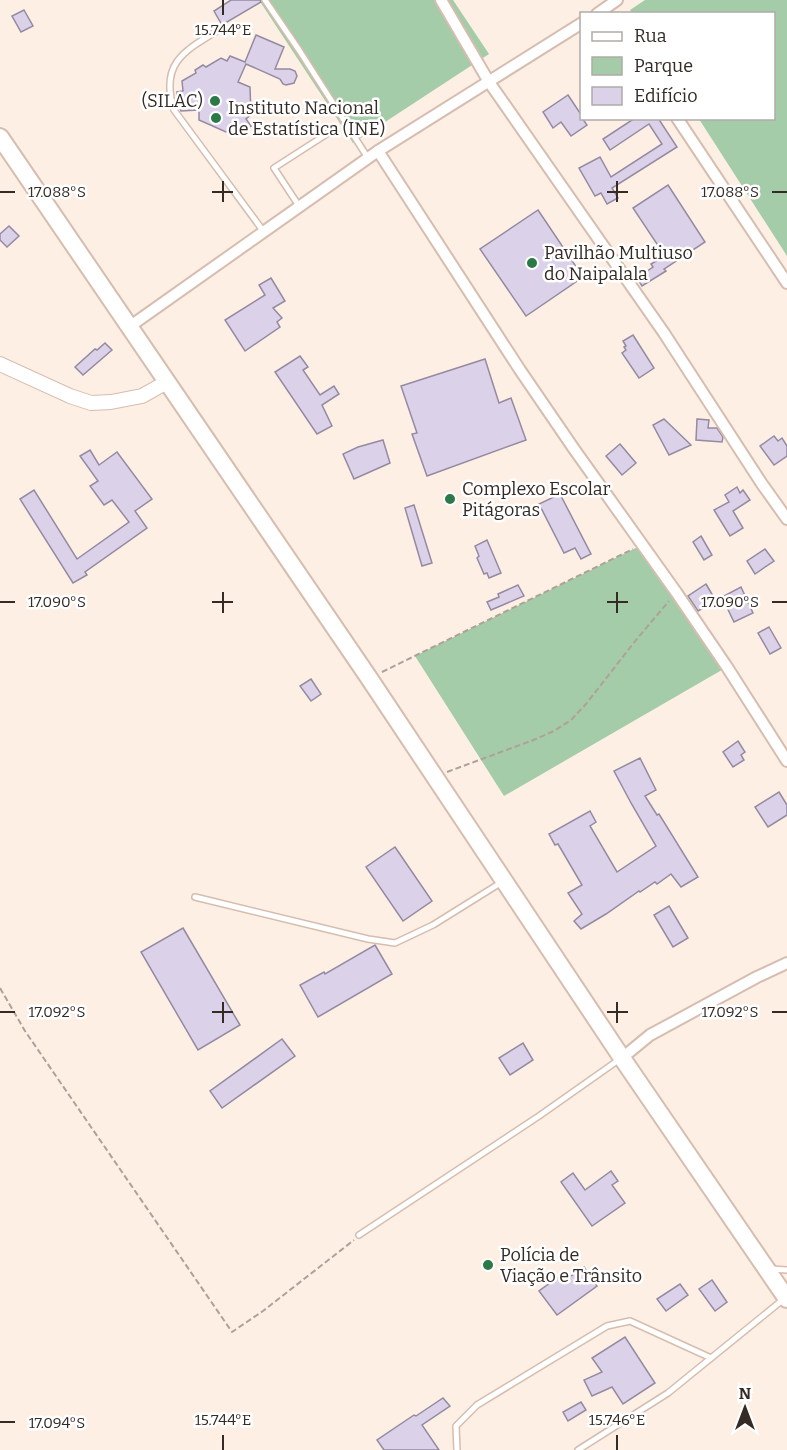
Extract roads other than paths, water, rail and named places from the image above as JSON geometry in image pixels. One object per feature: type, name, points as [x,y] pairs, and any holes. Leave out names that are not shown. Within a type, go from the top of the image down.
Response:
[{"type":"main road","points":[[0,136],[369,678],[622,1058],[786,1298]]},
{"type":"street","points":[[441,0],[489,82],[664,333],[787,519]]},
{"type":"street","points":[[601,9],[617,0]]},
{"type":"street","points":[[129,327],[378,151],[580,25]]},
{"type":"street","points":[[678,120],[787,283]]},
{"type":"street","points":[[378,151],[527,380],[676,592],[787,761]]},
{"type":"street","points":[[0,364],[70,396],[91,403],[142,396],[167,382]]},
{"type":"street","points":[[622,1058],[650,1035],[787,963]]},
{"type":"lane","points":[[265,0],[368,158]]},
{"type":"lane","points":[[217,31],[194,45],[175,64],[170,77],[169,94],[174,110],[264,232]]},
{"type":"lane","points":[[299,207],[274,168],[333,130]]},
{"type":"lane","points":[[195,897],[369,939],[395,942],[433,925],[504,881]]},
{"type":"lane","points":[[359,1235],[622,1058]]},
{"type":"lane","points":[[767,1269],[787,1270]]},
{"type":"lane","points":[[578,1450],[668,1393],[786,1298]]},
{"type":"lane","points":[[457,1450],[456,1426],[477,1405],[607,1326],[630,1321],[711,1358]]},
{"type":"place","name":"(SILAC)","points":[[215,101]]},
{"type":"place","name":"Instituto Nacional de Estatística (INE)","points":[[216,118]]},
{"type":"place","name":"Pavilhão Multiuso do Naipalala","points":[[532,263]]},
{"type":"place","name":"Complexo Escolar Pitágoras","points":[[450,499]]},
{"type":"place","name":"Polícia de Viação e Trânsito","points":[[488,1265]]}]
